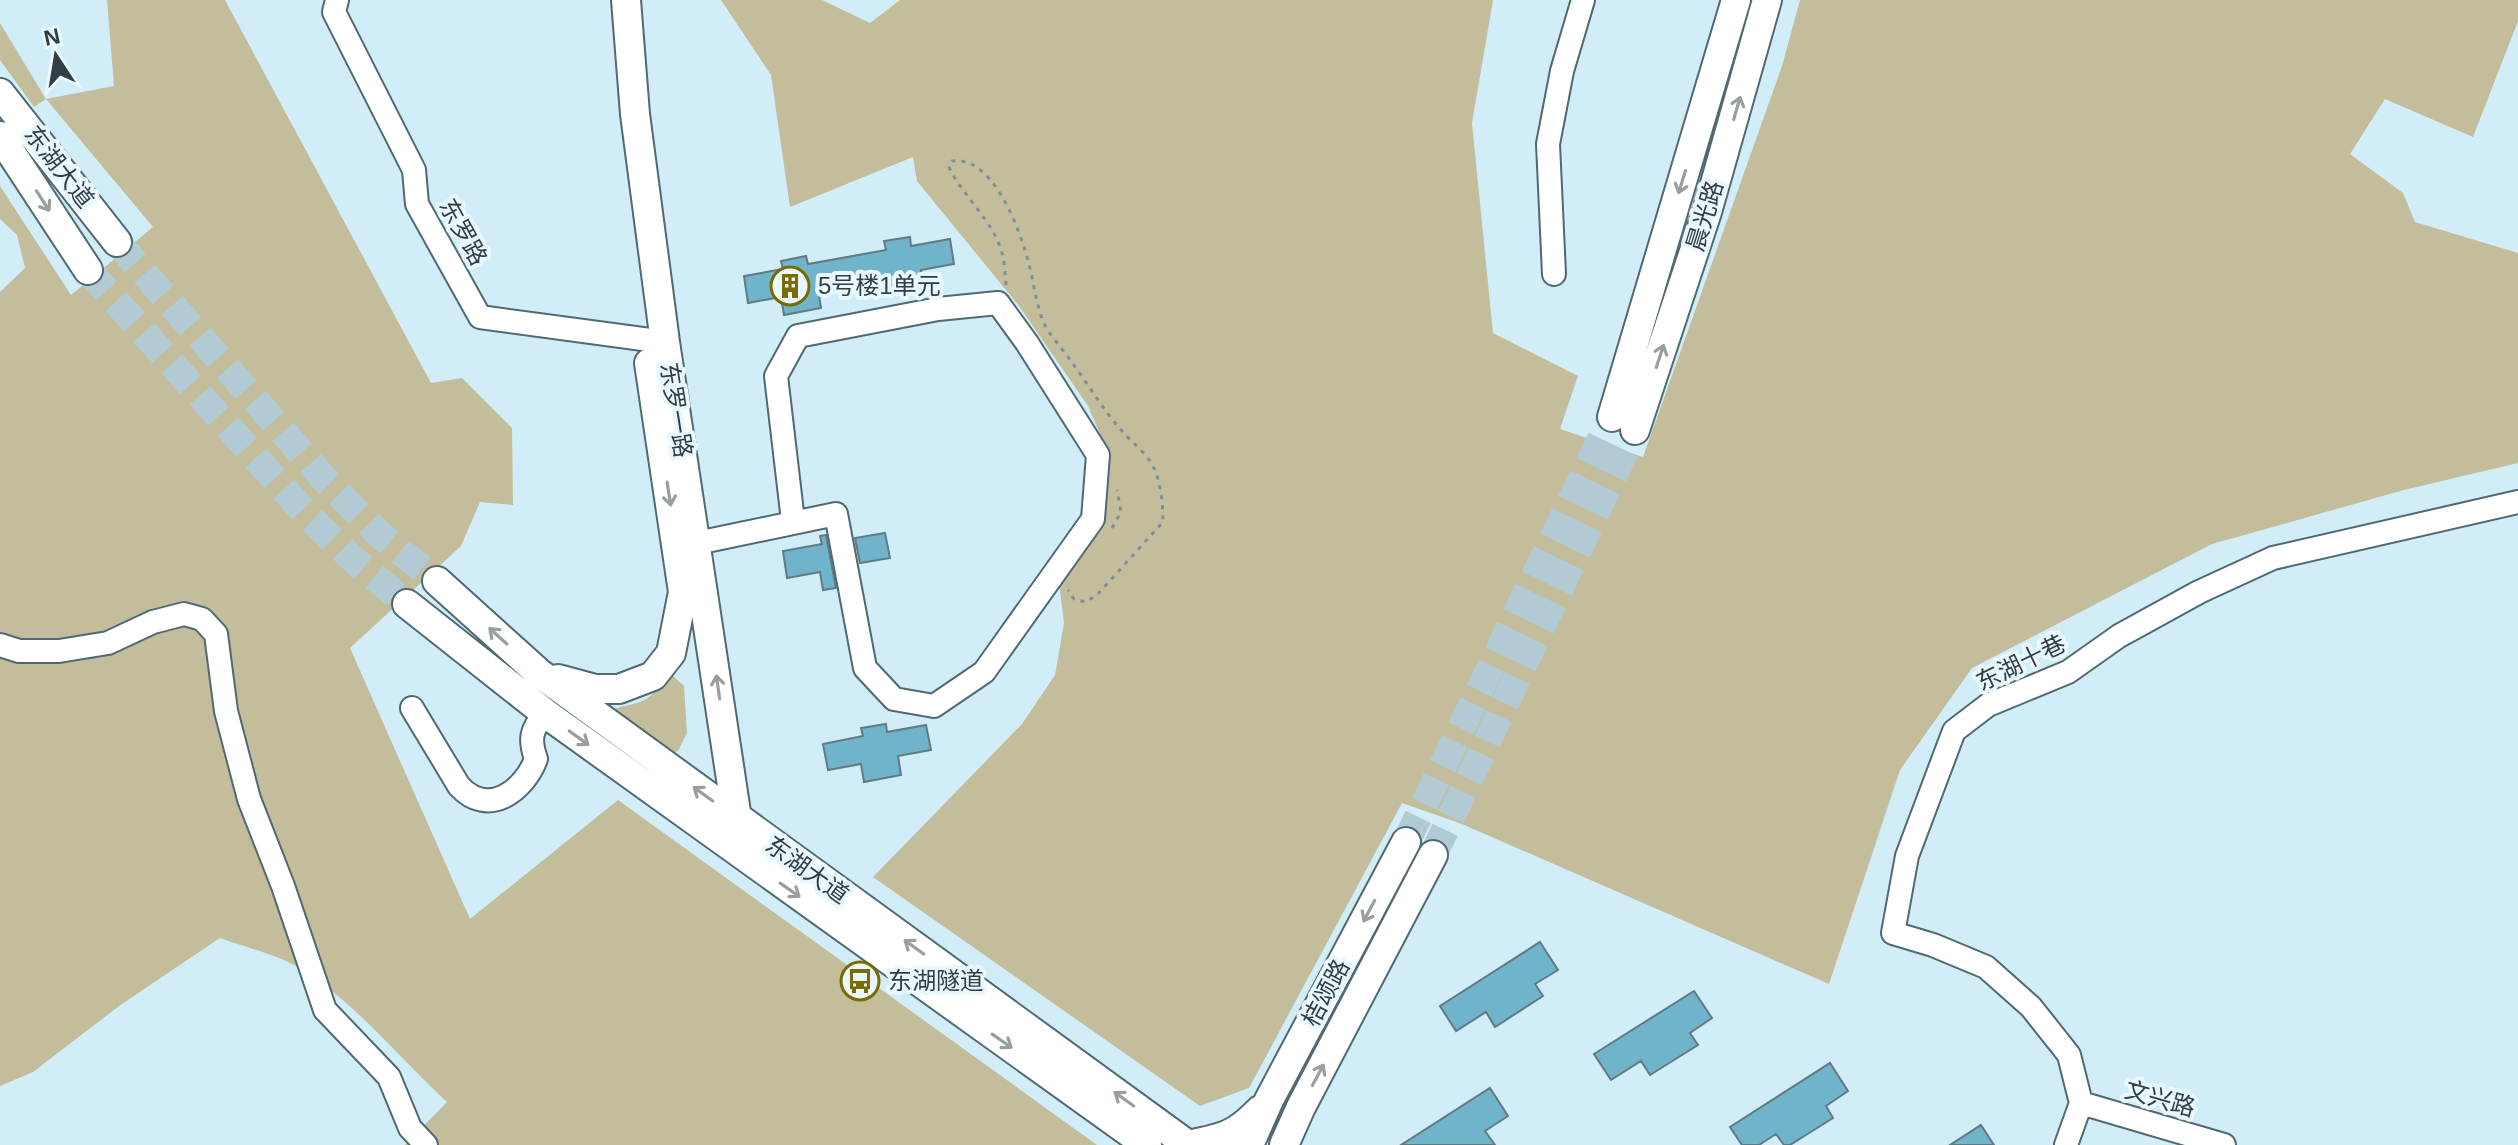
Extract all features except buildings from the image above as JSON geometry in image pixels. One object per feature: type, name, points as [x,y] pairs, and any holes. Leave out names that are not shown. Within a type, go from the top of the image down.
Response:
[{"type":"main road","name":"东罗一路","points":[[610,0],[618,116],[655,341],[697,543],[737,819]]},
{"type":"main road","name":"东罗一路","points":[[539,673],[595,689],[619,689],[653,676],[671,653],[683,592],[655,341],[626,0]]},
{"type":"main road","name":"晨光路","points":[[1736,0],[1624,423],[1707,212],[1767,0]]},
{"type":"main road","name":"东湖大道","points":[[0,93],[117,242]]},
{"type":"main road","name":"东湖大道","points":[[0,136],[88,270]]},
{"type":"main road","name":"东湖大道","points":[[437,581],[539,673],[1188,1145]]},
{"type":"main road","name":"东湖大道","points":[[407,604],[545,713],[1147,1145]]},
{"type":"main road","name":"桔颂路","points":[[1249,1145],[1269,1100],[1406,842]]},
{"type":"main road","name":"桔颂路","points":[[1284,1145],[1433,855]]},
{"type":"main road","points":[[1188,1145],[1221,1138],[1242,1129],[1269,1100]]},
{"type":"main road","points":[[1297,1145],[1301,1107]]},
{"type":"street","name":"东罗路","points":[[337,0],[334,12],[414,170],[417,204],[480,317],[655,341]]},
{"type":"street","points":[[1554,274],[1548,144],[1562,71],[1583,0]]},
{"type":"street","points":[[697,543],[836,514],[865,668],[894,699],[934,706],[984,672],[1093,519],[1098,455],[998,303],[938,309],[798,336],[776,376],[793,521]]},
{"type":"street","name":"东湖十巷","points":[[2081,1103],[2069,1055],[2031,1007],[1986,967],[1933,945],[1893,933],[1907,856],[1954,731],[1988,705],[2068,672],[2119,636],[2199,592],[2273,558],[2518,502]]},
{"type":"street","points":[[0,645],[19,651],[59,651],[108,643],[153,622],[184,614],[202,619],[216,634],[226,711],[249,799],[283,886],[325,1010],[389,1077],[410,1128],[426,1145]]},
{"type":"street","points":[[412,708],[459,786],[470,798],[487,801],[508,796],[530,776],[536,759],[530,741],[533,727],[545,713]]},
{"type":"street","points":[[2066,1145],[2081,1103]]},
{"type":"street","name":"文兴路","points":[[2081,1103],[2224,1145]]},
{"type":"shaded area","points":[[107,0],[225,0],[431,383],[462,378],[512,428],[513,505],[480,502],[461,546],[350,648],[470,919],[618,800],[1097,1145],[405,1145],[447,1102],[359,1014],[321,983],[282,960],[220,938],[119,1006],[33,1072],[0,1086],[0,292],[25,268],[17,235],[0,219],[0,186],[71,295],[153,227],[46,99],[114,86]]},
{"type":"shaded area","points":[[721,0],[822,0],[870,23],[900,0],[1493,0],[1472,123],[1493,333],[1578,376],[1560,429],[1643,457],[1782,66],[1800,0],[2518,0],[2518,21],[2473,137],[2385,99],[2350,154],[2403,193],[2415,222],[2518,253],[2518,463],[2404,490],[2212,544],[1972,668],[1900,770],[1829,984],[1462,824],[1402,803],[1249,1088],[1200,1106],[873,877],[1022,724],[1055,675],[1064,623],[1059,583],[1101,523],[1106,497],[1100,434],[1088,406],[1019,306],[917,181],[913,157],[790,207],[771,75]]},
{"type":"shaded area","points":[[0,23],[46,99],[34,107],[0,60]]},
{"type":"shaded area","points":[[671,674],[684,686],[687,733],[678,751],[668,754],[609,714],[620,707],[645,700]]},
{"type":"tunnel","points":[[117,242],[326,481],[379,534],[437,581]]},
{"type":"tunnel","points":[[88,270],[307,515],[355,561],[407,604]]},
{"type":"tunnel","points":[[1406,842],[1612,417]]},
{"type":"tunnel","points":[[1433,855],[1635,430]]},
{"type":"place","name":"5号楼1单元","points":[[790,286]]},
{"type":"place","name":"东湖隧道","points":[[860,981]]}]
